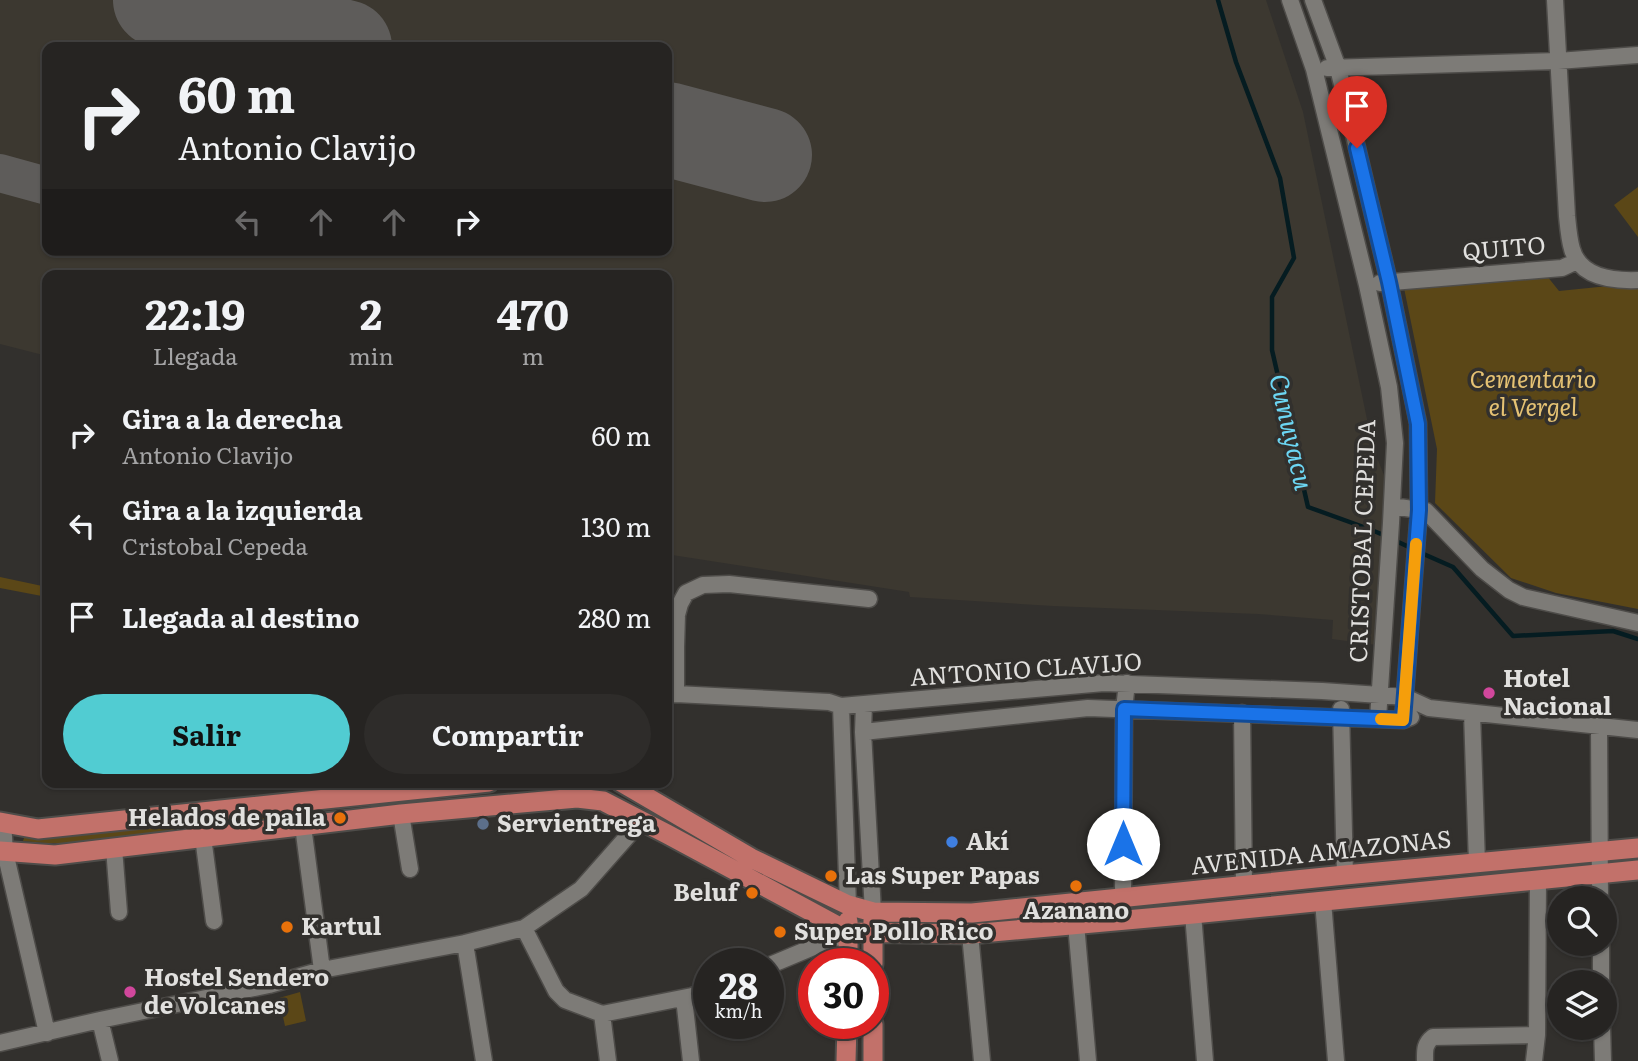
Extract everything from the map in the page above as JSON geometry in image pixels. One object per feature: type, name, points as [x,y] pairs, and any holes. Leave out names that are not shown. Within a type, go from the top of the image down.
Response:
[{"type":"main road","points":[[2,822],[38,829],[431,788]]},
{"type":"main road","name":"AVENIDA AMAZONAS","points":[[631,788],[751,858],[848,905],[873,912],[972,913],[1638,848]]},
{"type":"main road","points":[[2,851],[55,855],[401,814],[577,798],[603,801],[849,932]]},
{"type":"main road","name":"AVENIDA AMAZONAS","points":[[849,932],[970,934],[1638,870]]},
{"type":"main road","points":[[848,905],[848,948]]},
{"type":"main road","points":[[873,912],[873,948]]},
{"type":"main road","points":[[846,1061],[847,1039]]},
{"type":"main road","points":[[873,1039],[873,1061]]},
{"type":"street","name":"CRISTOBAL CEPEDA","points":[[1290,0],[1314,69],[1389,387],[1395,443],[1378,719]]},
{"type":"street","name":"CRISTOBAL CEPEDA","points":[[1313,0],[1338,68],[1389,282],[1418,424],[1419,510],[1403,720]]},
{"type":"street","points":[[1555,0],[1567,216],[1577,261]]},
{"type":"street","points":[[1314,69],[1558,61],[1638,55]]},
{"type":"street","name":"QUITO","points":[[1367,285],[1562,268],[1577,261],[1582,267],[1602,277],[1638,280]]},
{"type":"street","points":[[1392,506],[1426,511],[1482,569],[1509,590],[1523,597],[1638,623]]},
{"type":"street","points":[[672,685],[680,604],[686,593],[703,584],[729,584],[869,599]]},
{"type":"street","points":[[1123,898],[1124,709],[1127,683]]},
{"type":"street","name":"ANTONIO CLAVIJO","points":[[672,695],[830,702],[841,706],[1127,683],[1405,697],[1429,708],[1638,730]]},
{"type":"street","points":[[1342,692],[1345,875]]},
{"type":"street","points":[[864,704],[863,732],[873,912]]},
{"type":"street","points":[[841,706],[848,905]]},
{"type":"street","name":"ANTONIO CLAVIJO","points":[[863,732],[1088,708],[1403,720],[1429,708]]},
{"type":"street","points":[[1242,713],[1244,886]]},
{"type":"street","points":[[1472,713],[1477,863]]},
{"type":"street","points":[[1599,726],[1600,886]]},
{"type":"street","points":[[305,801],[303,825],[322,970]]},
{"type":"street","points":[[401,814],[410,869]]},
{"type":"street","points":[[0,1043],[269,985],[322,970],[466,943],[524,928],[582,889],[641,821]]},
{"type":"street","points":[[2,822],[2,851],[47,1033]]},
{"type":"street","points":[[203,837],[214,921]]},
{"type":"street","points":[[114,848],[119,912]]},
{"type":"street","points":[[1534,1061],[1537,1035],[1538,879]]},
{"type":"street","points":[[1323,901],[1336,1061]]},
{"type":"street","points":[[1193,914],[1205,1061]]},
{"type":"street","points":[[1076,924],[1088,1061]]},
{"type":"street","points":[[524,928],[556,991],[565,1000],[602,1014],[693,995]]},
{"type":"street","points":[[784,959],[849,932]]},
{"type":"street","points":[[970,934],[982,1061]]},
{"type":"street","points":[[466,943],[481,1060]]},
{"type":"street","points":[[684,998],[691,1061]]},
{"type":"street","points":[[602,1014],[608,1061]]},
{"type":"street","points":[[100,1020],[110,1061]]},
{"type":"street","points":[[1425,1061],[1425,1047],[1433,1037],[1537,1035]]},
{"type":"street","points":[[1602,1040],[1603,1061]]},
{"type":"shaded area","points":[[0,0],[1266,0],[1303,112],[1373,448],[1384,475],[1385,544],[1377,645],[1332,639],[1333,620],[910,597],[909,592],[672,555],[672,270],[42,270],[42,355],[0,344]]},
{"type":"green space","points":[[1638,187],[1638,237],[1614,205]]},
{"type":"green space","name":"Cementario el Vergel","points":[[1547,276],[1559,291],[1638,283],[1638,609],[1556,593],[1511,578],[1435,503],[1437,449],[1404,288]]},
{"type":"green space","points":[[0,577],[42,586],[42,596],[0,588]]},
{"type":"green space","points":[[301,805],[302,815],[73,843],[23,841],[25,835]]},
{"type":"green space","points":[[300,992],[306,1021],[285,1026],[279,998]]},
{"type":"waterway","name":"Cunuyacu","points":[[1218,0],[1236,62],[1280,178],[1294,258],[1272,297],[1272,350],[1308,507],[1386,536]]},
{"type":"waterway","name":"Cunuyacu","points":[[1394,540],[1411,548]]},
{"type":"waterway","name":"Cunuyacu","points":[[1419,552],[1453,567],[1513,636],[1613,631],[1638,639]]},
{"type":"taxiway","points":[[0,173],[42,185]]},
{"type":"runway","points":[[160,0],[325,42]]},
{"type":"runway","points":[[672,130],[765,155]]},
{"type":"slow traffic","points":[[1381,719],[1403,720],[1416,544]]},
{"type":"place","name":"Hotel Nacional","points":[[1489,693]]},
{"type":"place","name":"Helados de paila","points":[[340,818]]},
{"type":"place","name":"Servientrega","points":[[483,824]]},
{"type":"place","name":"Akí","points":[[952,842]]},
{"type":"place","name":"Las Super Papas","points":[[831,876]]},
{"type":"place","name":"Azanano","points":[[1076,886]]},
{"type":"place","name":"Beluf","points":[[752,893]]},
{"type":"place","name":"Kartul","points":[[287,927]]},
{"type":"place","name":"Super Pollo Rico","points":[[780,932]]},
{"type":"place","name":"Hostel Sendero de Volcanes","points":[[130,992]]},
{"type":"route","points":[[1123,844],[1124,709],[1403,720],[1419,510],[1418,424],[1389,282],[1357,148]]}]
